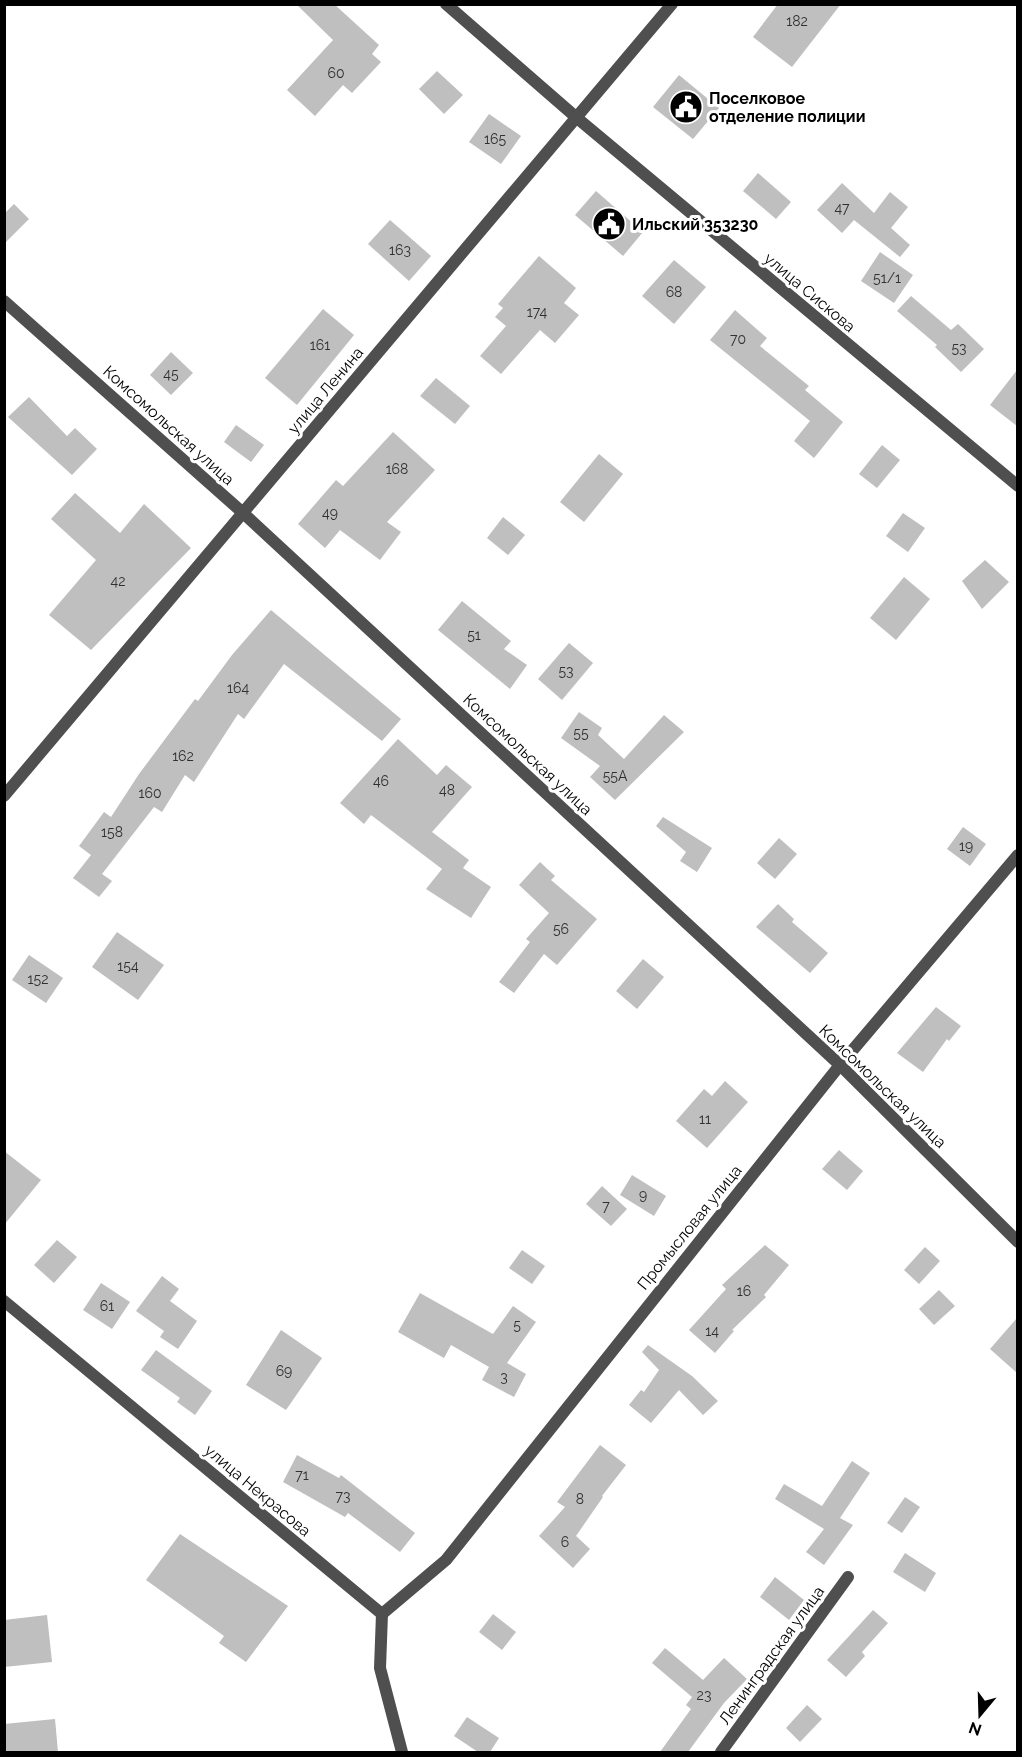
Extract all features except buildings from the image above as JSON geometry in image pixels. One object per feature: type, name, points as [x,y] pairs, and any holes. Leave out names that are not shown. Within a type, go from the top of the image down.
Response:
[{"type":"street","name":"улица Сискова","points":[[446,4],[577,118],[1017,486]]},
{"type":"street","name":"улица Ленина","points":[[4,796],[672,4]]},
{"type":"street","name":"Комсомольская улица","points":[[4,301],[242,512],[840,1065],[1017,1242]]},
{"type":"street","name":"Промысловая улица","points":[[382,1614],[446,1560],[840,1065],[1017,855]]},
{"type":"street","name":"улица Некрасова","points":[[4,1301],[382,1614]]},
{"type":"street","name":"Ленинградская улица","points":[[721,1752],[848,1577]]},
{"type":"street","points":[[382,1614],[380,1668],[402,1752]]},
{"type":"place","name":"Поселковое отделение полиции","points":[[686,107]]},
{"type":"place","name":"Ильский 353230","points":[[609,224]]}]
